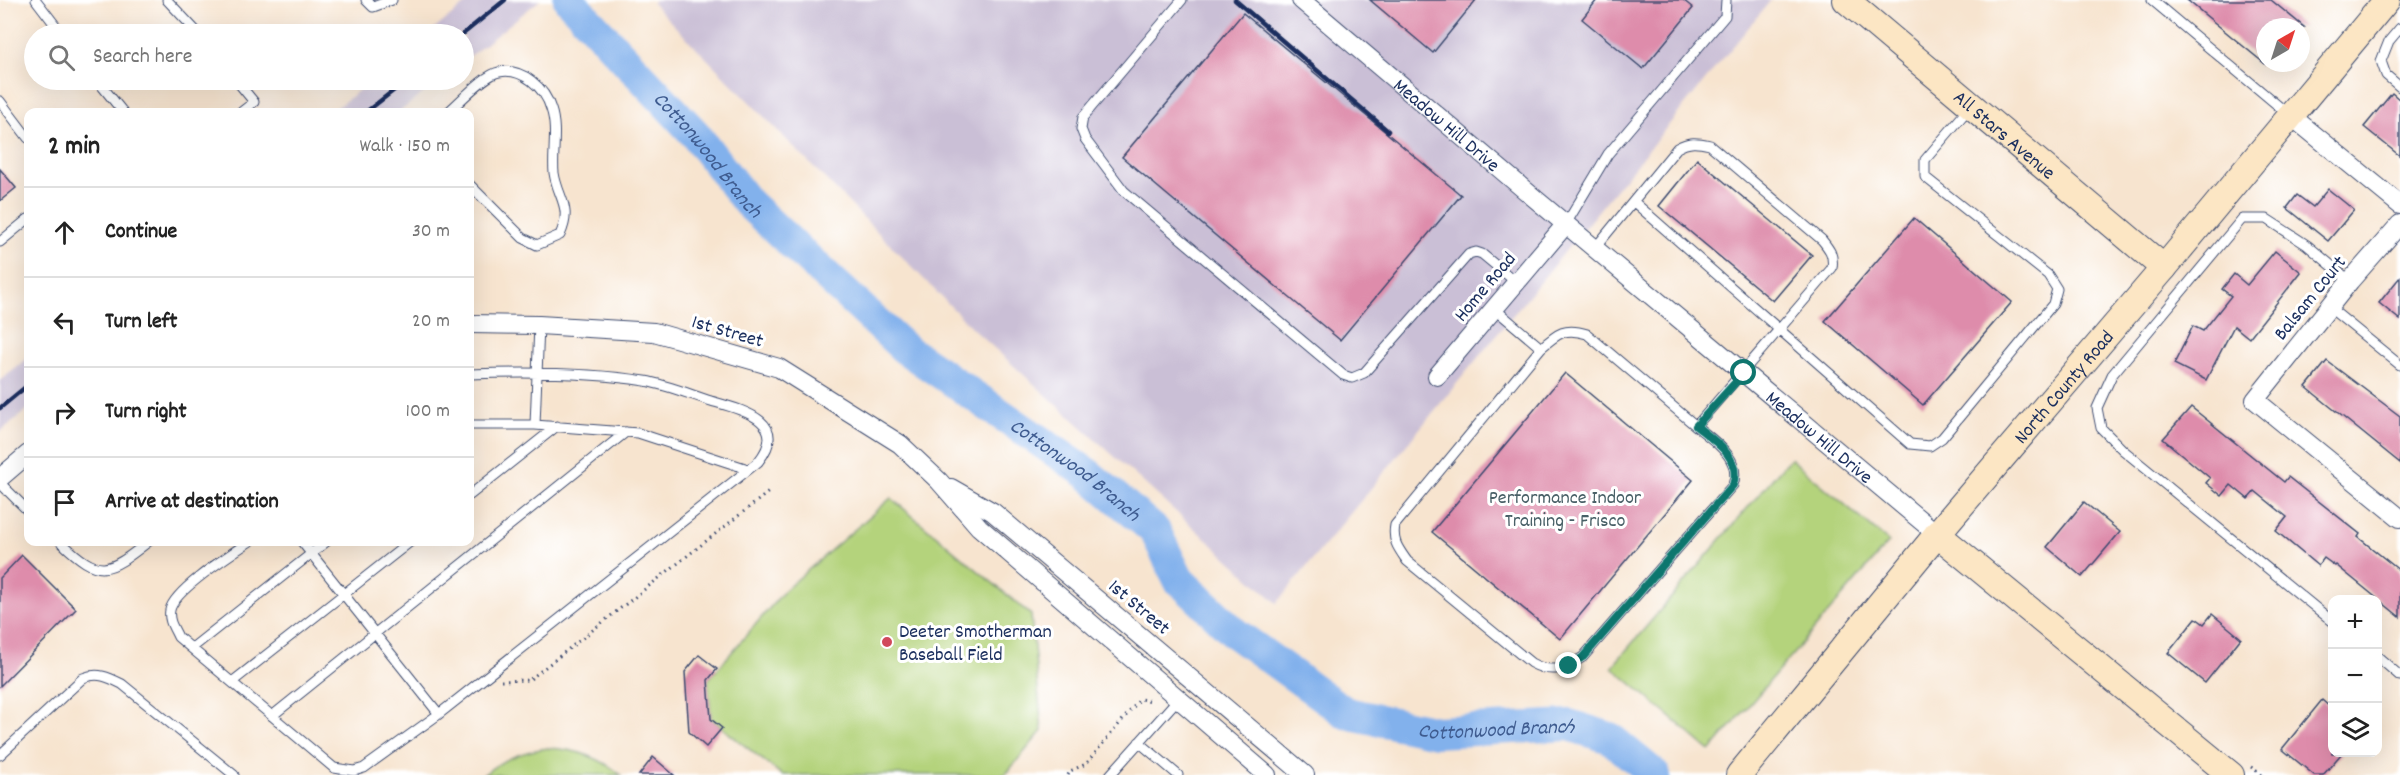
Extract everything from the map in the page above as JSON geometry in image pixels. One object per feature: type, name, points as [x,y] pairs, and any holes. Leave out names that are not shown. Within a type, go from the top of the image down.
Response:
[{"type":"street","name":"Meadow Hill Drive","points":[[1301,0],[1937,534],[2231,775]]},
{"type":"street","name":"All Stars Avenue","points":[[1846,0],[2164,268]]},
{"type":"street","name":"North County Road","points":[[1739,775],[1937,534],[2164,268],[2387,0]]},
{"type":"street","points":[[2290,115],[2400,205]]},
{"type":"street","name":"Home Road","points":[[1437,376],[1566,224]]},
{"type":"street","name":"Balsam Court","points":[[2400,224],[2350,281],[2255,400],[2400,518]]},
{"type":"street","name":"1st Street","points":[[474,324],[539,325],[654,332],[779,368],[900,444],[939,481],[979,527],[1267,775]]},
{"type":"street","points":[[0,478],[24,457]]},
{"type":"street","name":"1st Street","points":[[939,481],[993,512],[1305,775]]},
{"type":"street","points":[[1178,699],[1193,680]]},
{"type":"lane","points":[[36,0],[54,24]]},
{"type":"lane","points":[[166,0],[189,24]]},
{"type":"lane","points":[[366,0],[373,7],[392,0]]},
{"type":"lane","points":[[1182,0],[1083,117],[1081,129],[1085,139],[1124,191],[1343,375],[1352,378],[1364,373],[1470,254],[1476,252],[1482,254],[1516,283]]},
{"type":"lane","points":[[1566,224],[1608,154],[1725,16],[1726,0]]},
{"type":"lane","points":[[2152,0],[2290,115]]},
{"type":"lane","points":[[2400,28],[2389,41],[2381,61],[2386,75],[2400,87]]},
{"type":"lane","points":[[474,89],[499,72],[519,74],[534,82],[545,94],[552,110],[554,176],[564,202],[566,222],[560,235],[537,245],[522,238],[474,188]]},
{"type":"lane","points":[[106,90],[120,108]]},
{"type":"lane","points":[[244,90],[254,102],[246,108]]},
{"type":"lane","points":[[453,108],[473,90]]},
{"type":"lane","points":[[0,101],[24,133]]},
{"type":"lane","points":[[1634,202],[1910,444],[1929,446],[1942,438],[2053,304],[2057,289],[2048,275],[1925,177],[1924,160],[1971,105]]},
{"type":"lane","points":[[1595,248],[1677,148],[1687,142],[1696,142],[1710,145],[1831,250],[1832,268],[1744,373],[1696,426]]},
{"type":"lane","points":[[2328,618],[2123,450],[2101,428],[2097,408],[2112,375],[2242,219],[2267,219],[2307,244],[2350,281]]},
{"type":"lane","points":[[0,242],[24,222]]},
{"type":"lane","points":[[2330,308],[2400,365]]},
{"type":"lane","points":[[1495,309],[1541,348]]},
{"type":"lane","points":[[535,425],[539,325]]},
{"type":"lane","points":[[1573,330],[1587,334],[1696,426],[1722,447],[1733,462],[1736,477],[1733,485],[1583,657],[1569,666],[1553,671],[1540,669],[1531,663],[1407,561],[1396,546],[1395,525],[1541,348],[1564,331],[1573,330]]},
{"type":"lane","points":[[244,546],[181,593],[170,608],[170,621],[178,637],[334,768],[354,771],[364,768],[439,714],[748,469],[766,451],[770,440],[767,429],[750,412],[646,381],[536,372],[474,374]]},
{"type":"lane","points":[[474,426],[535,425],[638,433],[748,469]]},
{"type":"lane","points":[[474,492],[556,426]]},
{"type":"lane","points":[[272,716],[626,432]]},
{"type":"lane","points":[[0,483],[24,506]]},
{"type":"lane","points":[[65,546],[82,562],[95,569],[107,568],[123,561],[143,546]]},
{"type":"lane","points":[[305,546],[439,714]]},
{"type":"lane","points":[[192,648],[321,546]]},
{"type":"lane","points":[[232,682],[406,546]]},
{"type":"lane","points":[[2382,660],[2400,676]]},
{"type":"lane","points":[[0,755],[83,678],[93,674],[108,677],[122,684],[234,775]]},
{"type":"lane","points":[[1110,775],[1178,699]]},
{"type":"lane","points":[[1139,742],[1178,775]]},
{"type":"path","points":[[492,688],[502,681],[529,680],[770,491]]},
{"type":"shaded area","points":[[471,0],[540,0],[474,53],[474,24],[441,24]]},
{"type":"shaded area","points":[[655,0],[1771,0],[1277,603],[973,329],[652,3]]},
{"type":"shaded area","points":[[359,90],[427,90],[404,108],[336,108]]},
{"type":"shaded area","points":[[24,361],[24,412],[0,432],[0,381]]},
{"type":"green space","points":[[1790,458],[1889,542],[1710,751],[1612,667]]},
{"type":"green space","name":"Deeter Smotherman Baseball Field","points":[[891,498],[1031,615],[1042,731],[1005,775],[782,775],[711,719],[708,680],[785,590]]},
{"type":"green space","points":[[548,748],[587,755],[605,763],[621,775],[483,775],[513,757]]},
{"type":"building","points":[[1370,0],[1476,0],[1433,53]]},
{"type":"building","points":[[1597,0],[1683,0],[1693,8],[1643,69],[1582,19]]},
{"type":"building","points":[[2187,0],[2271,0],[2293,18],[2256,18],[2256,57]]},
{"type":"building","points":[[1243,13],[1461,195],[1340,340],[1122,157]]},
{"type":"building","points":[[2392,93],[2400,100],[2400,156],[2364,127]]},
{"type":"building","points":[[1697,159],[1812,255],[1773,301],[1659,206]]},
{"type":"building","points":[[0,169],[16,188],[0,201]]},
{"type":"building","points":[[2328,189],[2354,210],[2328,241],[2287,208],[2297,195],[2313,207]]},
{"type":"building","points":[[1914,218],[2012,302],[1923,405],[1825,321]]},
{"type":"building","points":[[2275,251],[2301,272],[2249,338],[2234,326],[2206,380],[2174,364],[2193,326],[2203,331],[2231,296],[2222,289],[2234,274],[2247,285]]},
{"type":"building","points":[[2400,277],[2400,320],[2379,303]]},
{"type":"building","points":[[2327,361],[2400,416],[2400,463],[2306,387]]},
{"type":"building","name":"Performance Indoor Training - Frisco","points":[[1565,373],[1693,480],[1560,639],[1432,532]]},
{"type":"building","points":[[2191,407],[2284,482],[2288,477],[2360,534],[2358,537],[2400,571],[2400,617],[2382,602],[2382,595],[2373,595],[2324,558],[2318,566],[2276,531],[2287,517],[2255,491],[2248,499],[2231,485],[2222,496],[2206,483],[2210,478],[2163,439]]},
{"type":"building","points":[[2084,502],[2120,532],[2082,577],[2047,547]]},
{"type":"building","points":[[22,555],[76,609],[0,686],[0,578]]},
{"type":"building","points":[[2212,614],[2241,638],[2205,683],[2168,653],[2196,618],[2204,624]]},
{"type":"building","points":[[699,655],[717,669],[708,680],[711,719],[722,728],[706,747],[689,732],[685,672]]},
{"type":"building","points":[[2322,700],[2328,705],[2328,757],[2339,757],[2323,775],[2314,775],[2282,749]]},
{"type":"building","points":[[653,757],[674,775],[639,775]]},
{"type":"waterway","name":"Cottonwood Branch","points":[[569,0],[695,134],[748,203],[904,348],[1088,474],[1155,531],[1179,580],[1236,634],[1346,713],[1436,732],[1569,725],[1610,738],[1655,775]]},
{"type":"railway","points":[[474,25],[505,0]]},
{"type":"railway","points":[[1235,0],[1388,131]]},
{"type":"railway","points":[[371,108],[394,90]]},
{"type":"railway","points":[[0,408],[24,388]]},
{"type":"place","name":"Deeter Smotherman Baseball Field","points":[[887,642]]},
{"type":"route","points":[[1569,666],[1583,657],[1733,485],[1736,477],[1733,462],[1722,447],[1696,426],[1744,373]]}]
